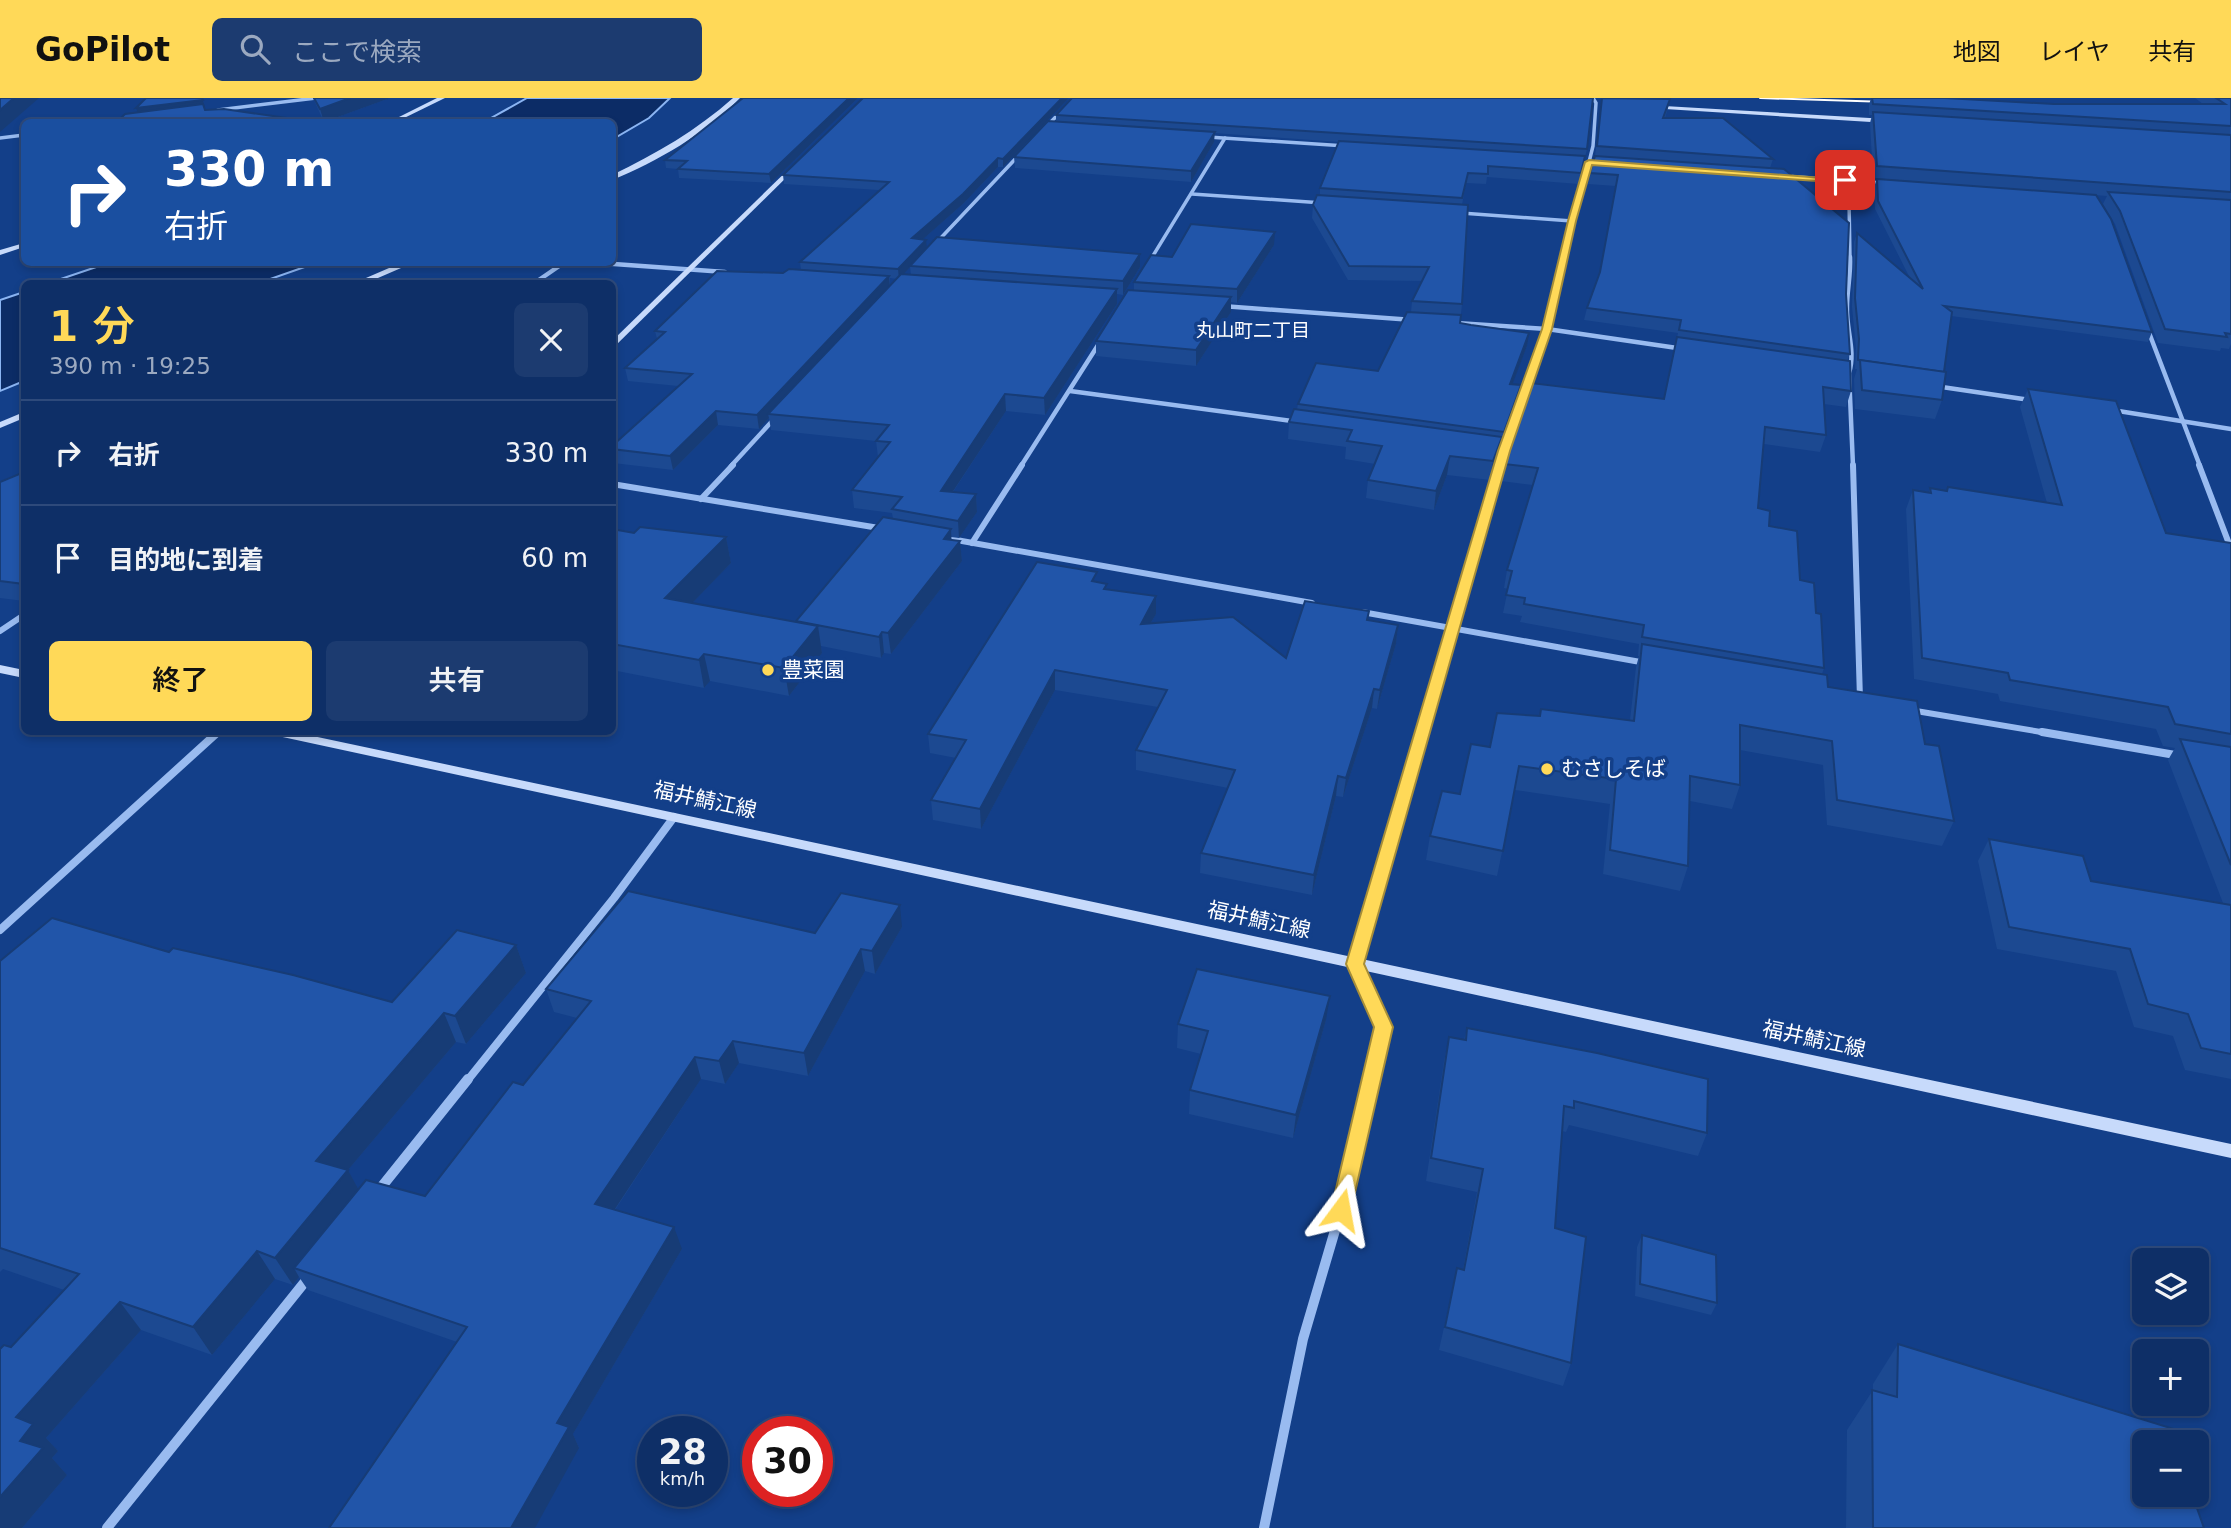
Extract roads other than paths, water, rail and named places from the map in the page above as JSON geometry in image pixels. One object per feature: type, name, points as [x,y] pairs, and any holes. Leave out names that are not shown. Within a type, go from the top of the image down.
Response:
[{"type":"street","points":[[212,111],[316,98]]},
{"type":"street","points":[[398,119],[442,98]]},
{"type":"street","points":[[616,176],[682,138],[737,98]]},
{"type":"street","points":[[1037,137],[1074,98]]},
{"type":"street","points":[[1265,1528],[1303,1339],[1341,1210],[1384,1027],[1355,964],[1504,451],[1547,329],[1589,162],[1595,100]]},
{"type":"street","points":[[1584,102],[1595,100],[1610,103]]},
{"type":"street","points":[[1637,105],[1900,121]]},
{"type":"street","points":[[1046,127],[1060,128]]},
{"type":"street","points":[[0,138],[21,135]]},
{"type":"street","points":[[1197,136],[1346,146]]},
{"type":"street","points":[[1148,264],[1225,138]]},
{"type":"street","points":[[936,244],[1028,146]]},
{"type":"street","points":[[616,342],[807,155]]},
{"type":"street","points":[[1589,162],[1601,163]]},
{"type":"street","points":[[1776,176],[1887,184]]},
{"type":"street","points":[[1845,180],[1849,200],[1851,284],[1847,307],[1853,360],[1849,373],[1860,702]]},
{"type":"street","points":[[1192,194],[1328,204]]},
{"type":"street","points":[[1450,212],[1572,221]]},
{"type":"street","points":[[0,253],[21,246]]},
{"type":"street","points":[[616,264],[732,272]]},
{"type":"street","points":[[366,280],[401,266]]},
{"type":"street","points":[[539,280],[559,266]]},
{"type":"street","points":[[1221,306],[1424,321]]},
{"type":"street","points":[[2144,319],[2231,549]]},
{"type":"street","points":[[1452,323],[1547,329],[1698,351]]},
{"type":"street","points":[[972,543],[1105,334]]},
{"type":"street","points":[[1835,371],[1862,375]]},
{"type":"street","points":[[1928,385],[2035,401]]},
{"type":"street","points":[[1070,391],[1301,423]]},
{"type":"street","points":[[2102,409],[2231,429]]},
{"type":"street","points":[[0,425],[21,416]]},
{"type":"street","points":[[701,499],[776,416]]},
{"type":"street","points":[[616,485],[891,530]]},
{"type":"street","points":[[932,536],[1316,604]]},
{"type":"street","points":[[1357,611],[1657,665]]},
{"type":"street","points":[[0,631],[21,617]]},
{"type":"street","points":[[0,669],[21,673]]},
{"type":"street","points":[[1846,700],[1874,704]]},
{"type":"street","points":[[1901,709],[2190,758]]},
{"type":"street","points":[[0,930],[215,735]]},
{"type":"street","name":"福井鯖江線","points":[[292,735],[2231,1151]]},
{"type":"street","points":[[369,1202],[614,898],[674,817]]},
{"type":"street","points":[[107,1528],[317,1267]]},
{"type":"water","points":[[527,98],[670,98],[649,118],[616,137],[616,119],[489,119]]},
{"type":"water","points":[[99,266],[307,266],[268,280],[58,280]]},
{"type":"water","points":[[21,293],[21,382],[0,391],[0,300]]},
{"type":"tram line","points":[[1760,98],[1888,102]]},
{"type":"place","name":"豊菜園","points":[[768,670]]},
{"type":"place","name":"むさしそば","points":[[1547,769]]},
{"type":"district","name":"丸山町二丁目","points":[[1253,330]]}]
